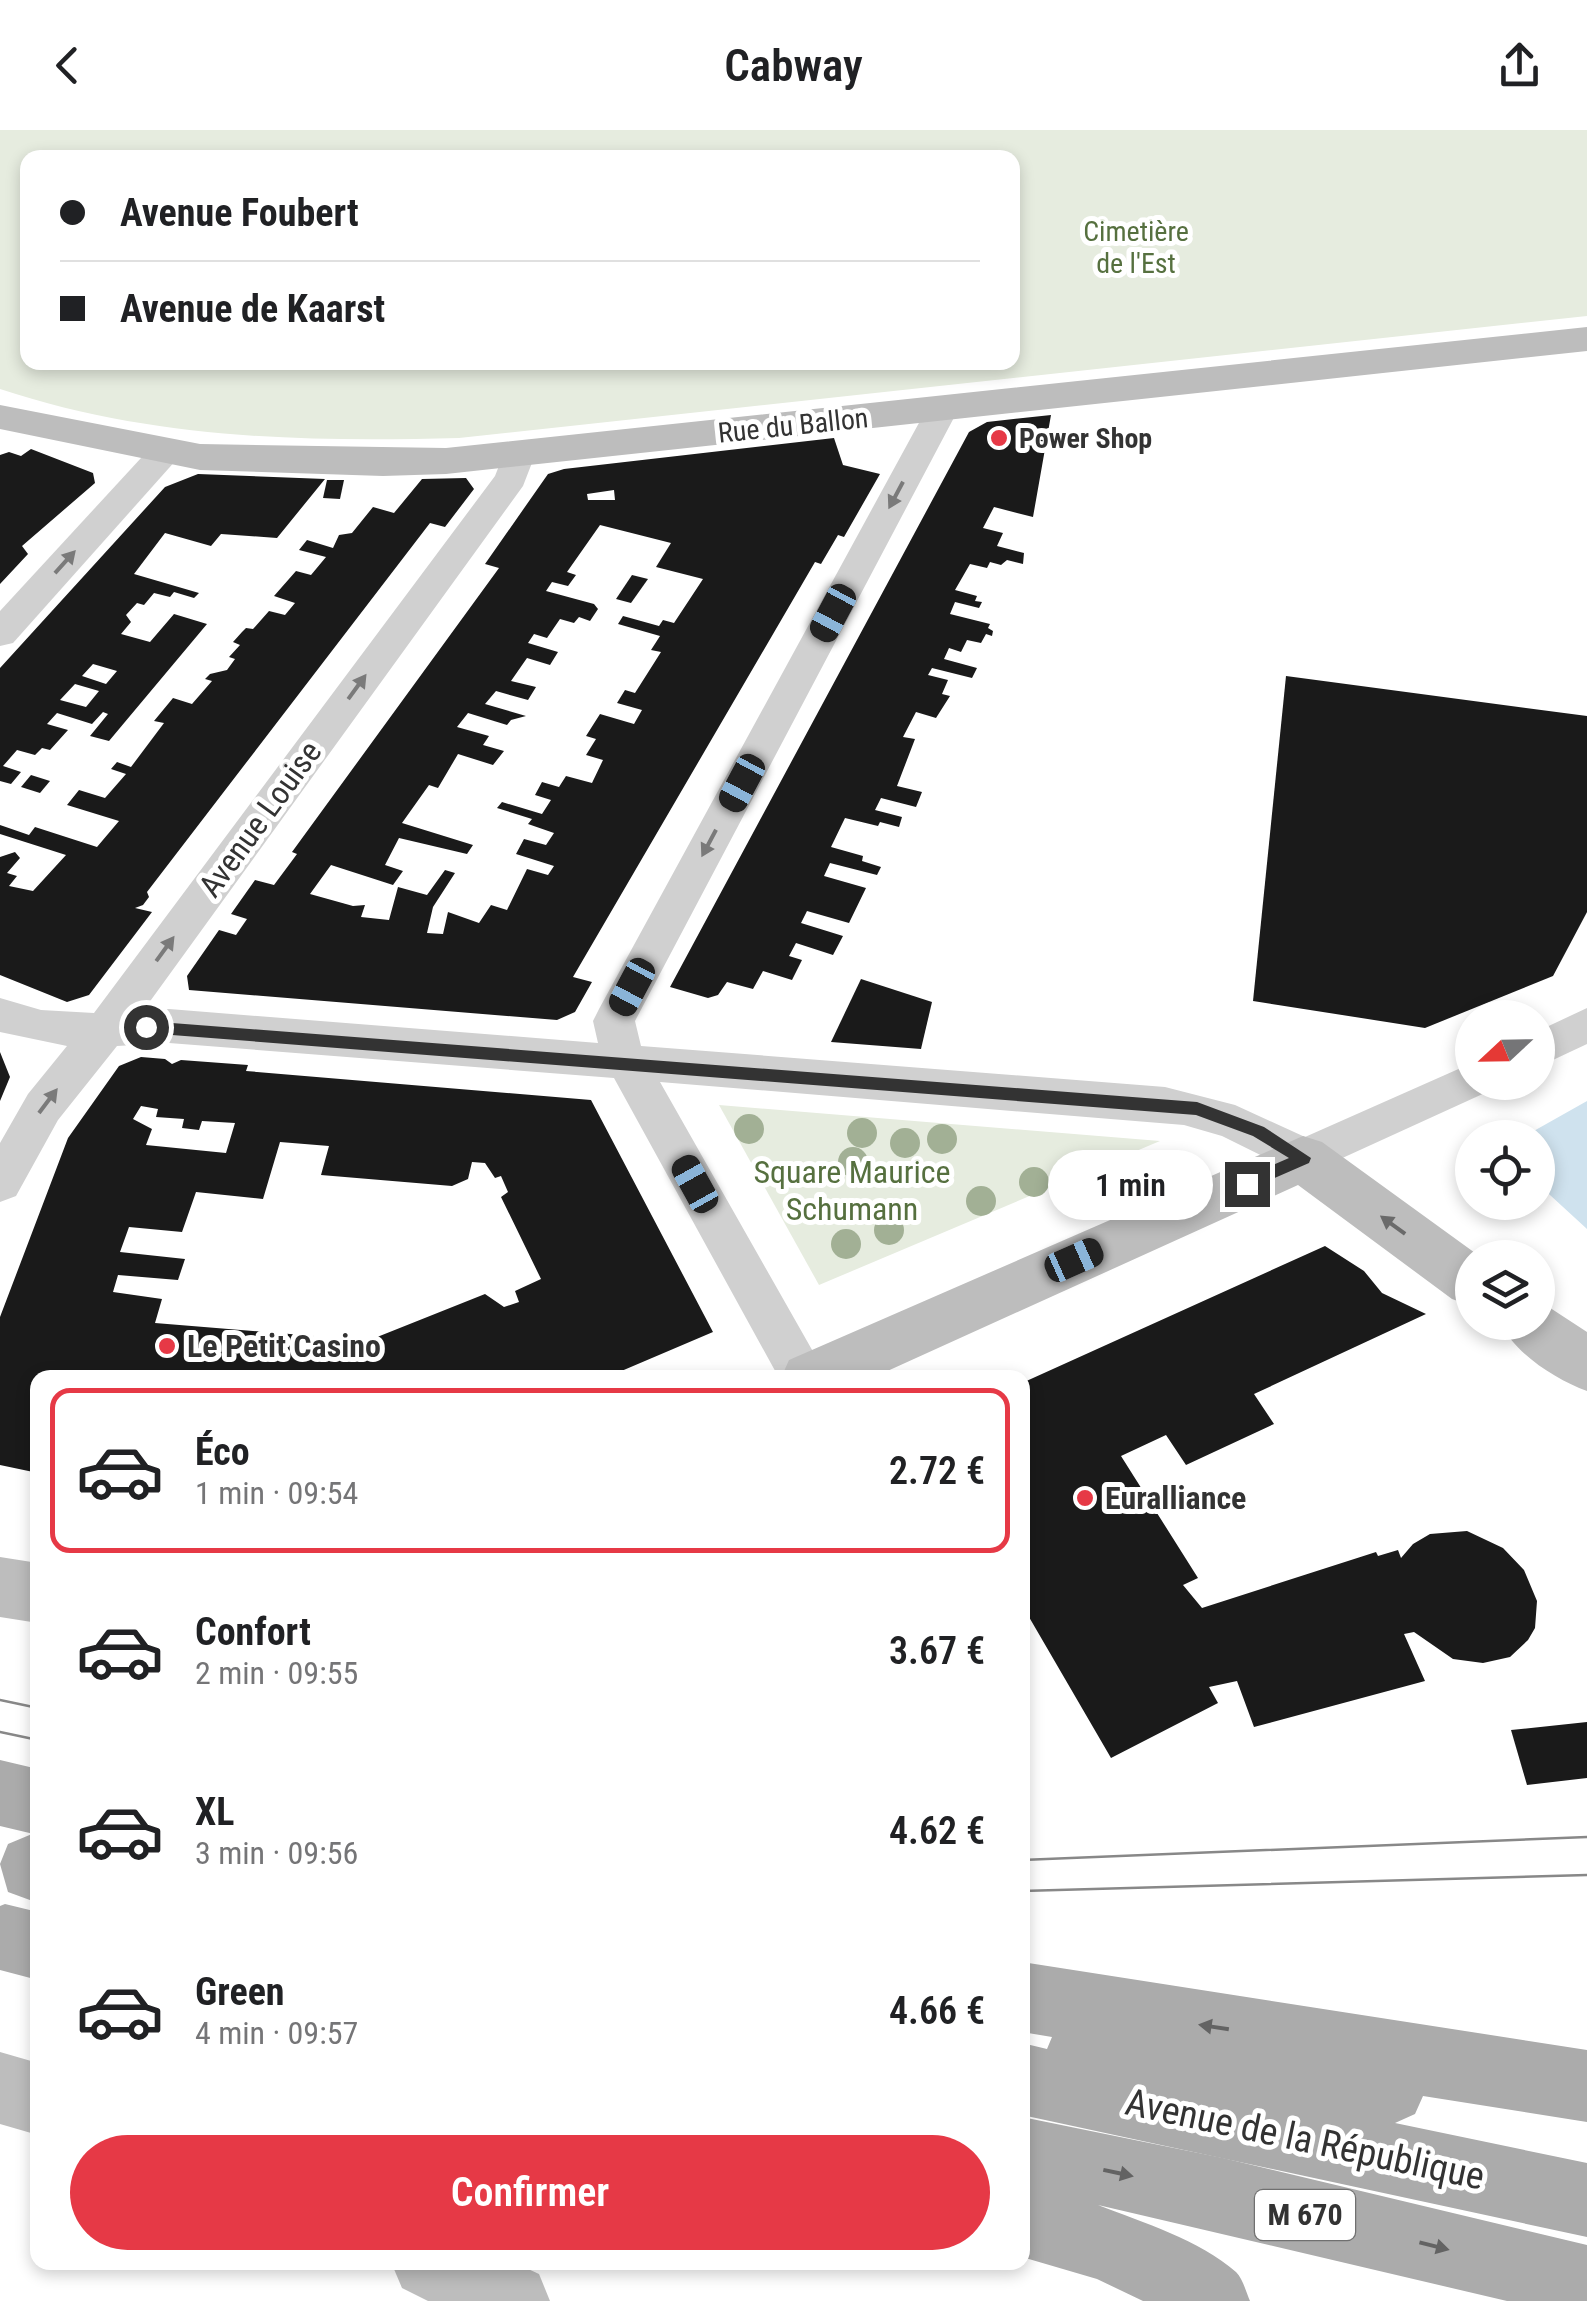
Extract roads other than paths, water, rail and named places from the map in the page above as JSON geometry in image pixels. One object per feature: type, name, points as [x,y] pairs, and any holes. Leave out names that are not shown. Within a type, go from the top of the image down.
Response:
[{"type":"main road","points":[[0,1793],[30,1800]]},
{"type":"main road","points":[[1030,1999],[1587,2086]]},
{"type":"main road","points":[[1030,2057],[1587,2105]]},
{"type":"main road","name":"Avenue de la République","points":[[1030,2081],[1587,2200]]},
{"type":"main road","name":"Avenue de la République","points":[[1030,2155],[1224,2195],[1587,2283]]},
{"type":"main road","points":[[1030,2222],[1090,2237],[1146,2260],[1212,2301]]},
{"type":"street","name":"Rue du Ballon","points":[[0,417],[165,452],[228,459],[383,463],[518,455],[1587,339]]},
{"type":"street","points":[[802,1370],[626,1062],[614,1021],[942,410]]},
{"type":"street","points":[[0,634],[165,452]]},
{"type":"street","name":"Avenue Louise","points":[[0,1183],[44,1106],[108,1028],[511,478],[518,455]]},
{"type":"street","points":[[0,1014],[32,1028],[168,1026],[1197,1108],[1259,1132],[1303,1158],[1455,1270]]},
{"type":"street","points":[[1555,1041],[1587,1025]]},
{"type":"street","points":[[825,1370],[1455,1088]]},
{"type":"street","points":[[1553,1340],[1587,1365]]},
{"type":"street","points":[[0,1587],[30,1592]]},
{"type":"street","points":[[0,2088],[30,2097]]},
{"type":"street","points":[[445,2270],[512,2301]]},
{"type":"water","points":[[1587,1101],[1587,1229],[1555,1200],[1553,1120]]},
{"type":"tram line","points":[[0,1700],[30,1706]]},
{"type":"tram line","points":[[0,1732],[30,1738]]},
{"type":"tram line","points":[[1030,1860],[1587,1837]]},
{"type":"tram line","points":[[1030,1891],[1587,1875]]},
{"type":"place","name":"Power Shop","points":[[999,438]]},
{"type":"place","name":"Le Petit Casino","points":[[167,1346]]},
{"type":"place","name":"Euralliance","points":[[1085,1498]]},
{"type":"park label","name":"Cimetière de l'Est","points":[[1136,247]]},
{"type":"park label","name":"Square Maurice Schumann","points":[[852,1190]]}]
